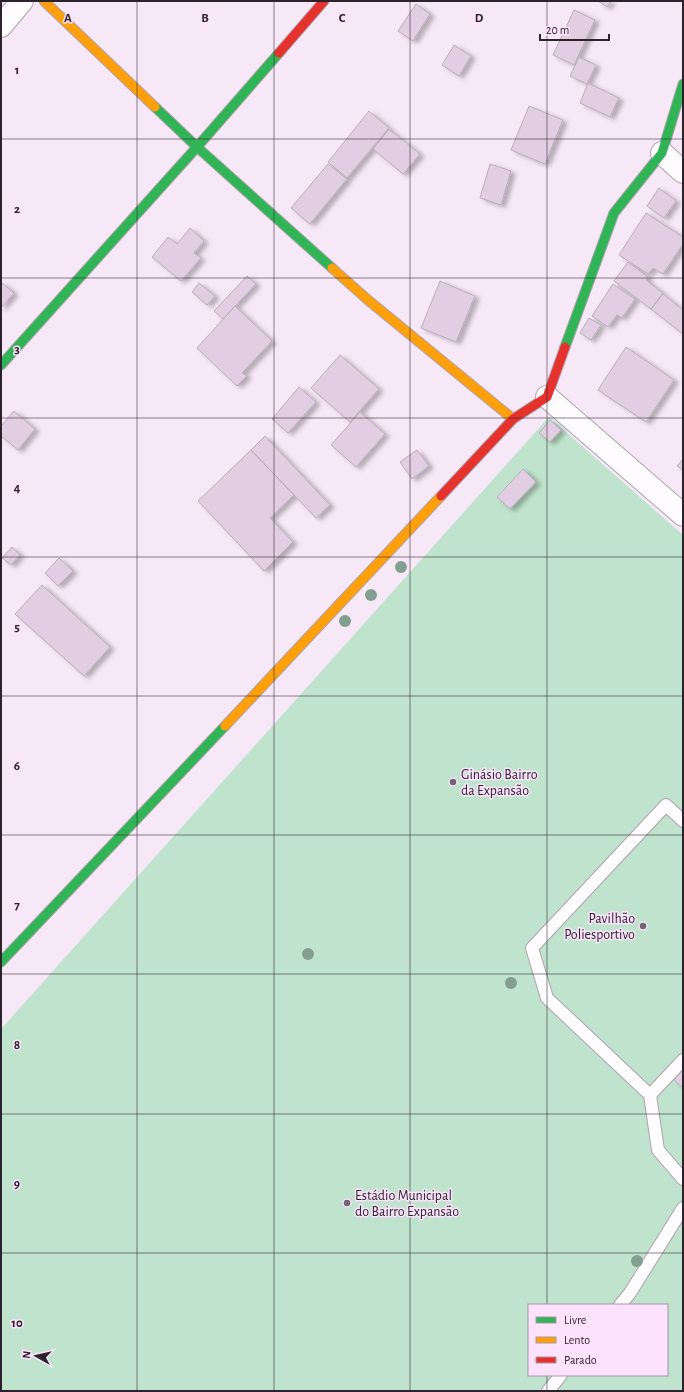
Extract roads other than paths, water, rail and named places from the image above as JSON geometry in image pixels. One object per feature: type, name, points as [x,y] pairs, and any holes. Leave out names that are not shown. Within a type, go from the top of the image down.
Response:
[{"type":"street","points":[[1,26],[22,1]]},
{"type":"street","points":[[44,1],[196,147],[368,300],[513,419]]},
{"type":"street","points":[[1,365],[324,1]]},
{"type":"street","points":[[1,962],[259,691],[513,419],[547,397],[614,213],[662,153],[683,84]]},
{"type":"street","points":[[662,153],[683,172]]},
{"type":"street","points":[[547,397],[683,515]]},
{"type":"lane","points":[[683,821],[666,805],[532,948],[547,998],[650,1095],[658,1150],[683,1179]]},
{"type":"lane","points":[[650,1095],[683,1060]]},
{"type":"lane","points":[[621,1304],[630,1293],[683,1208]]},
{"type":"lane","points":[[548,1391],[560,1376]]},
{"type":"place","name":"Ginásio Bairro da Expansão","points":[[453,782]]},
{"type":"place","name":"Pavilhão Poliesportivo","points":[[643,926]]},
{"type":"place","name":"Estádio Municipal do Bairro Expansão","points":[[347,1203]]}]
